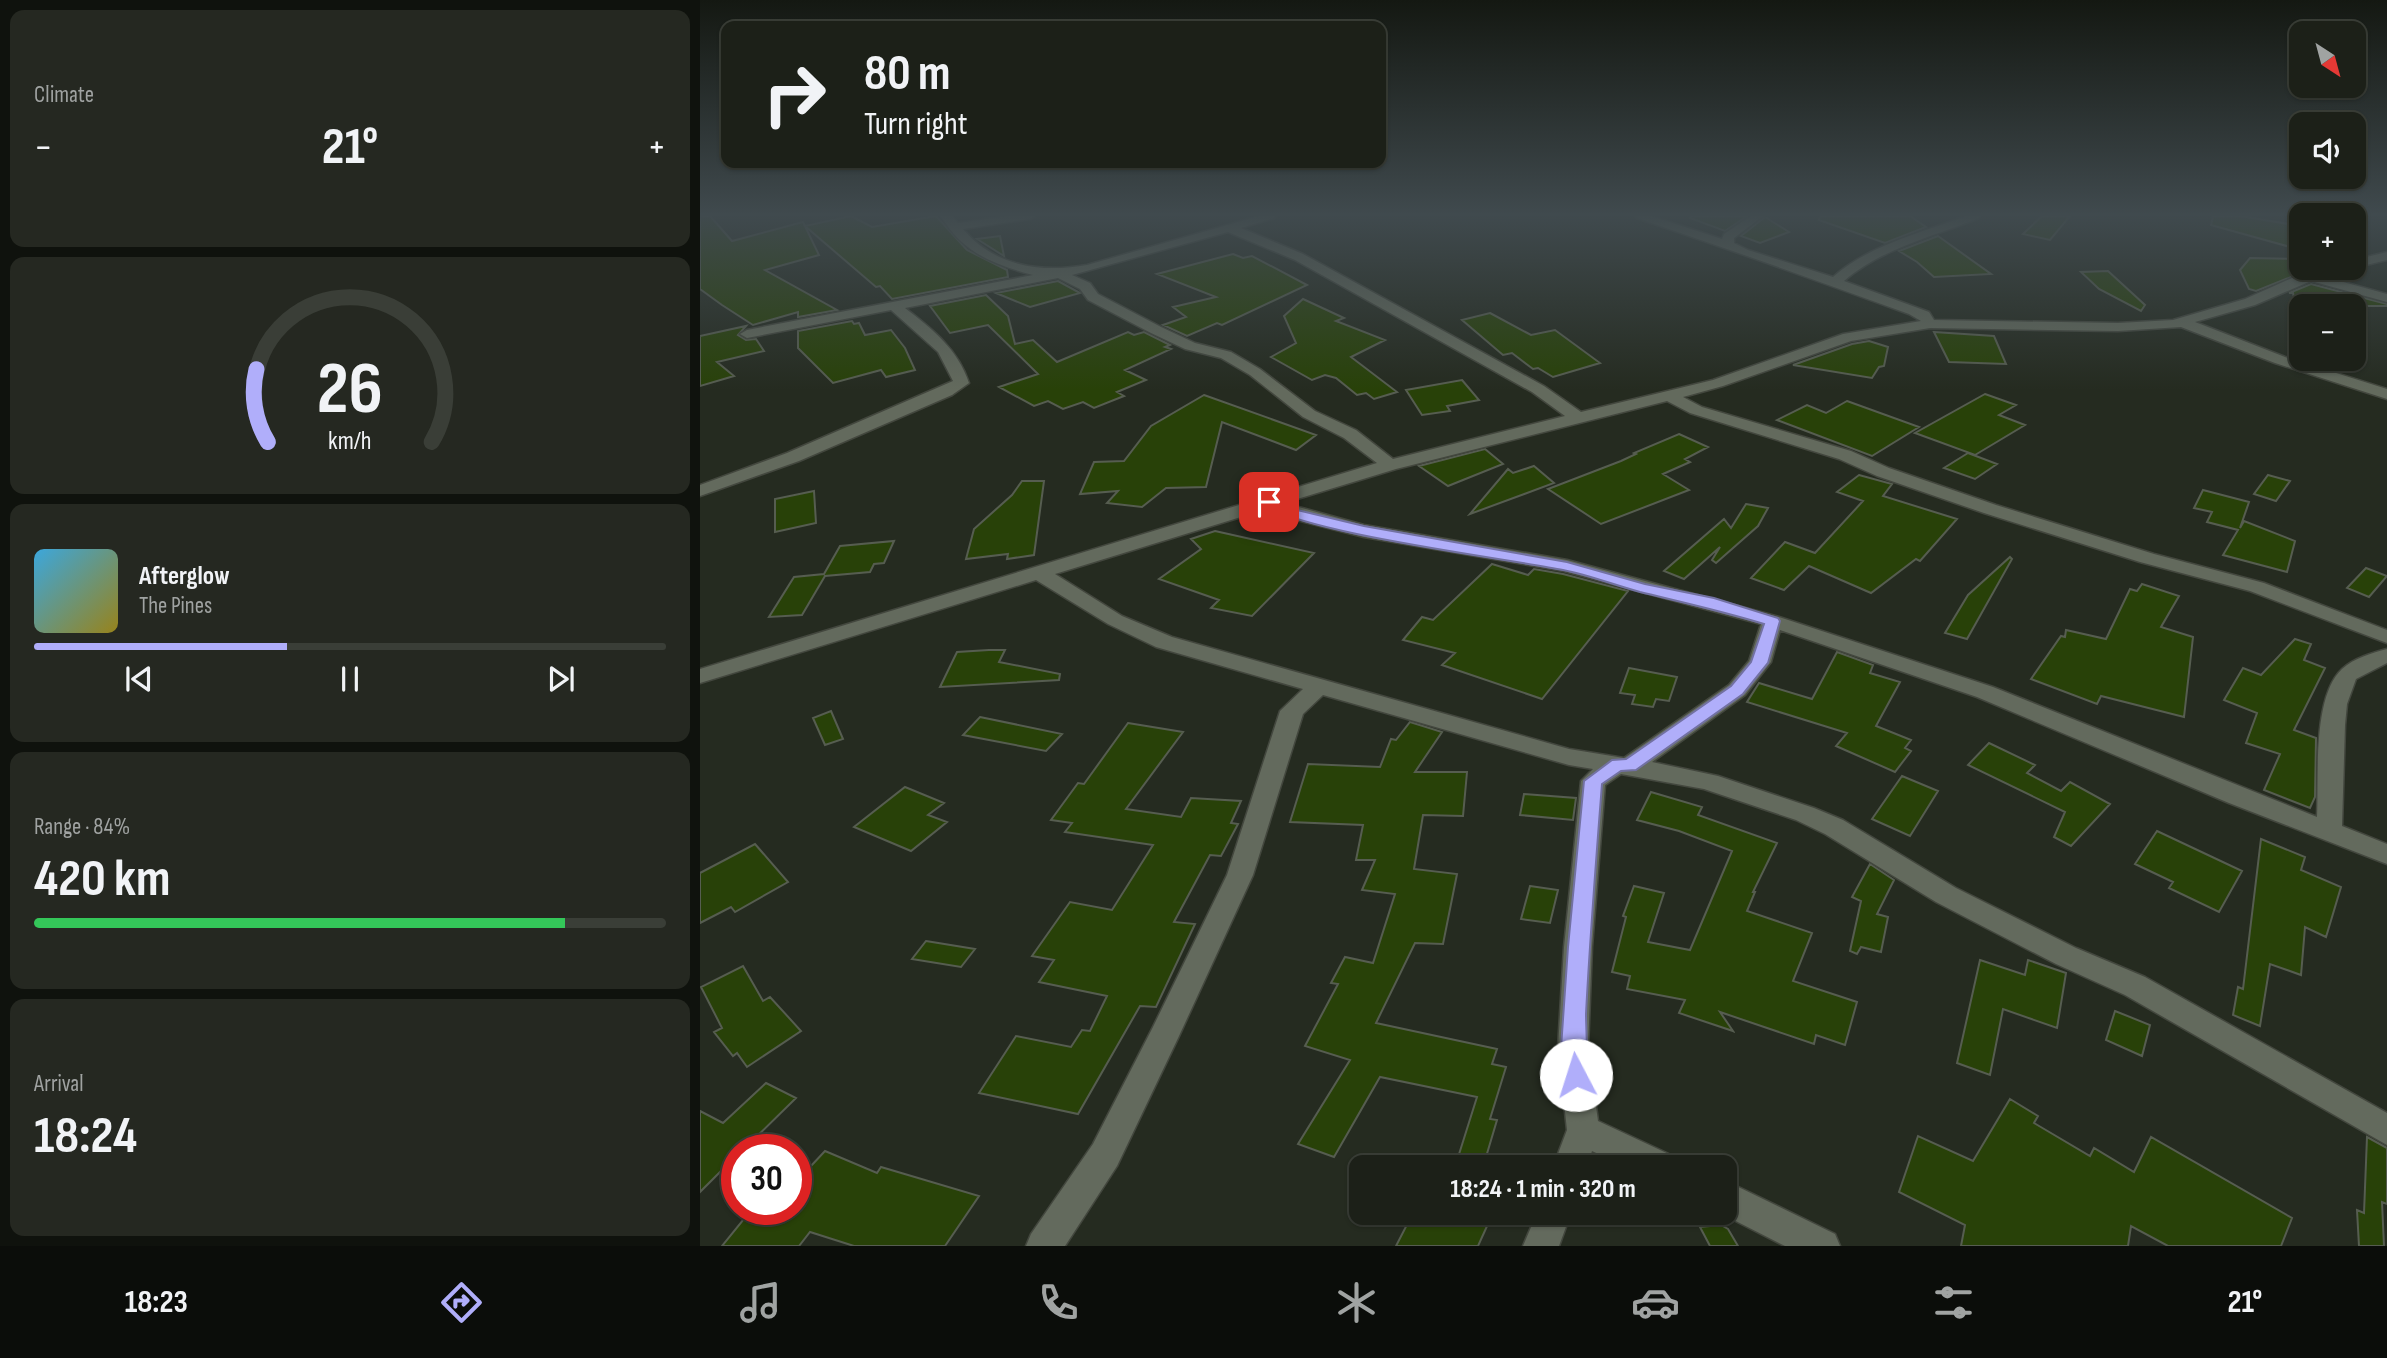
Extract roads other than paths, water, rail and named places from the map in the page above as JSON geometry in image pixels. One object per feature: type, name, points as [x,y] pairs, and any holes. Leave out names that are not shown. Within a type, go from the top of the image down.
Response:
[{"type":"street","points":[[747,334],[1059,274]]},
{"type":"street","points":[[1060,274],[1085,286],[1093,297],[1156,330],[1190,346],[1226,355],[1255,372],[1309,414],[1350,434],[1390,465]]},
{"type":"street","points":[[1330,274],[1538,389],[1577,417]]},
{"type":"street","points":[[1810,274],[1924,315],[1930,324]]},
{"type":"street","points":[[1835,282],[1844,274]]},
{"type":"street","points":[[700,676],[1390,465],[1718,383],[1848,337],[1930,324],[2118,327],[2174,324],[2250,302],[2304,280]]},
{"type":"street","points":[[2322,280],[2387,298]]},
{"type":"street","points":[[700,491],[793,457],[947,392],[961,383],[941,345],[894,306]]},
{"type":"street","points":[[2179,321],[2280,360],[2387,394]]},
{"type":"street","points":[[1670,396],[1696,410],[1845,455],[1883,472],[2001,512],[2147,558],[2257,587],[2387,637]]},
{"type":"street","points":[[1269,502],[1284,511],[1364,531],[1567,566],[1772,621],[1985,692],[2328,833],[2387,854]]},
{"type":"street","points":[[1039,573],[1146,635],[1216,659],[1569,757],[1676,774],[1748,793],[1834,827],[1946,895],[2066,956],[2135,986],[2387,1130]]},
{"type":"street","points":[[1574,1155],[1583,1130],[1573,1048],[1578,947],[1593,781],[1624,765],[1737,690],[1759,663],[1772,621]]},
{"type":"street","points":[[2328,833],[2332,807],[2332,720],[2337,692],[2352,672],[2368,662],[2387,656]]},
{"type":"street","points":[[1044,1246],[1105,1155],[1164,1036],[1240,875],[1293,711],[1319,686]]},
{"type":"street","points":[[1583,1130],[1636,1155]]},
{"type":"street","points":[[1737,1204],[1822,1246]]},
{"type":"street","points":[[1542,1246],[1550,1225]]}]
